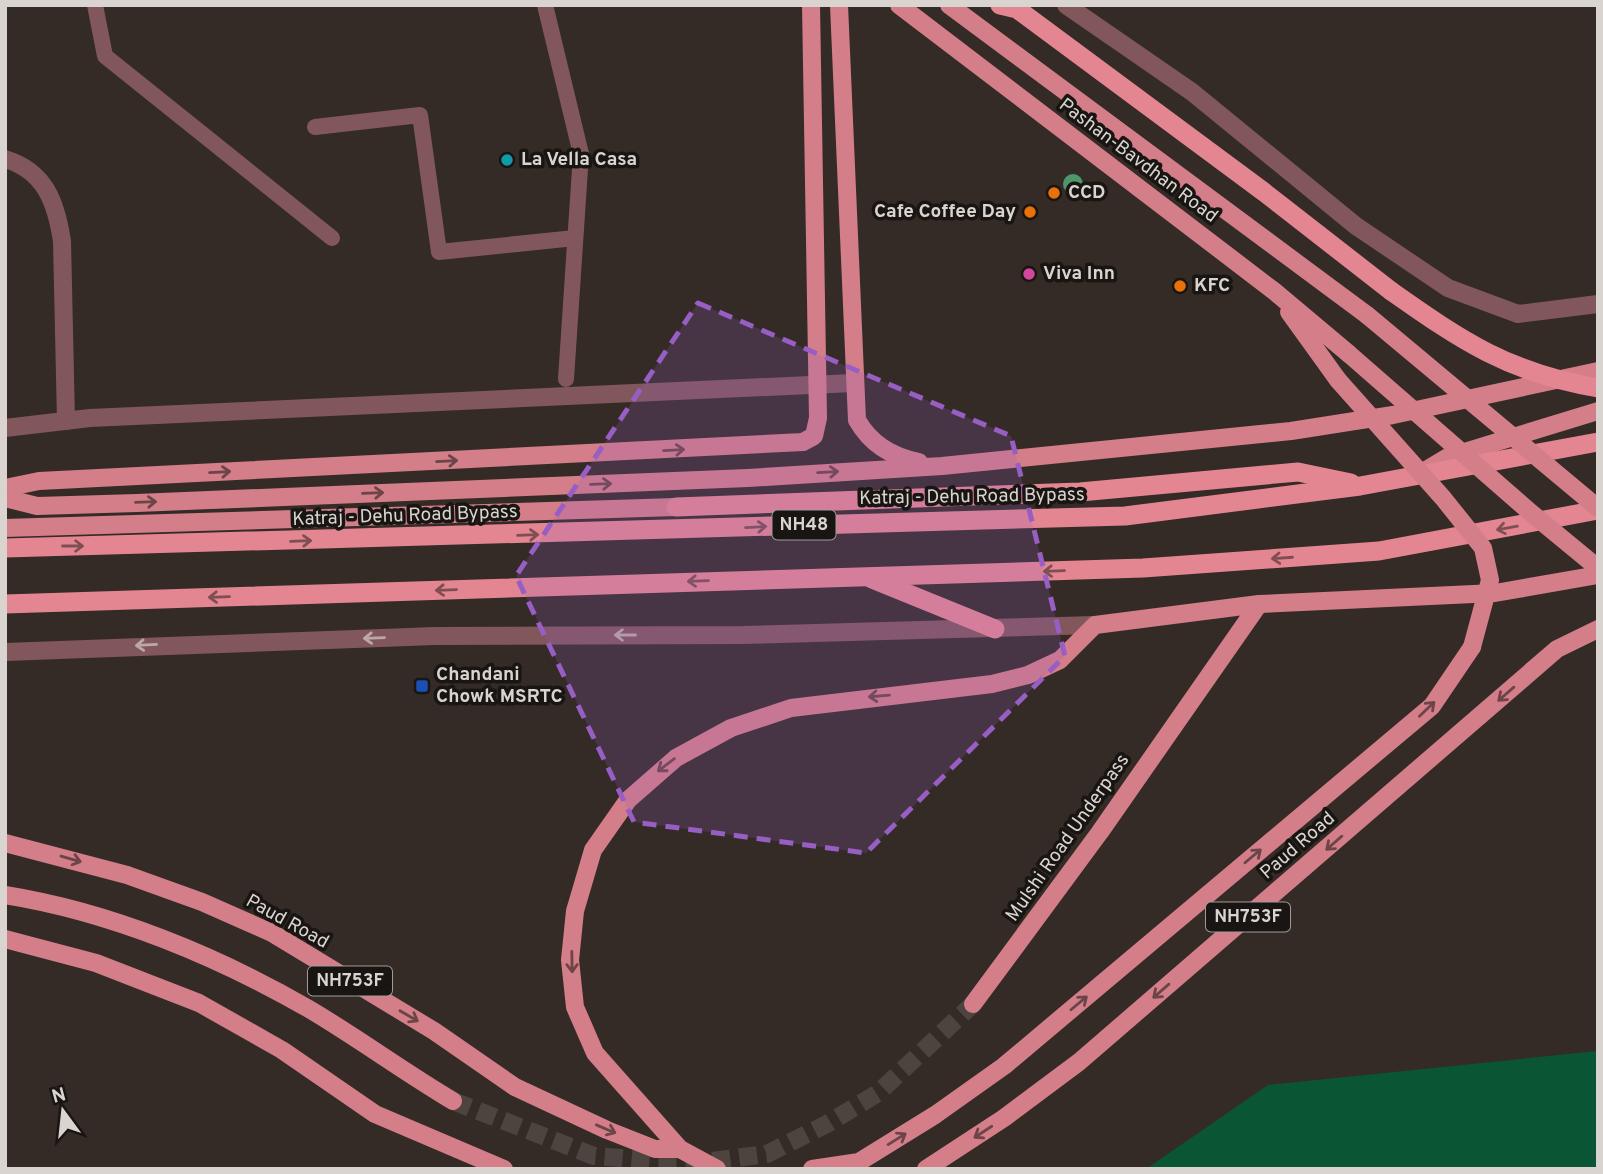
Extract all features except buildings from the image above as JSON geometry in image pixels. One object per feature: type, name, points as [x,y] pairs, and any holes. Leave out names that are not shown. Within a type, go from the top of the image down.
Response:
[{"type":"highway","points":[[1000,5],[1017,9],[1038,24],[1264,192],[1391,291],[1463,342],[1496,359],[1547,376],[1598,388]]},
{"type":"highway","name":"Katraj - Dehu Road Bypass","points":[[5,548],[1125,516],[1360,486],[1598,442]]},
{"type":"highway","points":[[676,507],[1080,492],[1298,472],[1360,486]]},
{"type":"highway","points":[[5,604],[1143,568],[1379,551],[1598,509]]},
{"type":"highway","points":[[864,576],[995,629]]},
{"type":"main road","points":[[5,488],[39,481],[777,446],[803,442],[814,436],[817,426],[817,385],[811,5]]},
{"type":"main road","points":[[839,5],[853,383],[857,420],[865,435],[890,453],[942,466]]},
{"type":"main road","name":"Pashan-Bavdhan Road","points":[[899,5],[1274,291],[1598,568]]},
{"type":"main road","name":"Pashan-Bavdhan Road","points":[[949,5],[1367,315],[1598,509]]},
{"type":"main road","points":[[812,1169],[859,1162],[935,1115],[1004,1066],[1432,706],[1472,647],[1490,580],[1483,548],[1443,498],[1338,380],[1274,291]]},
{"type":"main road","points":[[5,498],[37,506],[137,503],[734,478],[942,466],[1291,431],[1393,415],[1598,371]]},
{"type":"main road","points":[[1417,475],[1448,457],[1598,411]]},
{"type":"main road","points":[[5,528],[676,507]]},
{"type":"main road","points":[[717,1169],[680,1149],[595,1054],[575,1007],[570,960],[575,911],[593,850],[628,800],[649,778],[701,742],[731,728],[792,708],[992,684],[1028,675],[1060,660],[1095,625],[1259,604],[1495,593],[1598,575]]},
{"type":"main road","name":"Mulshi Road Underpass","points":[[973,1004],[1197,696],[1259,604]]},
{"type":"main road","name":"Paud Road","points":[[926,1169],[1004,1118],[1079,1062],[1557,649],[1598,629]]},
{"type":"main road","name":"Paud Road","points":[[5,843],[127,875],[202,902],[261,928],[434,1031],[515,1087],[655,1149],[680,1149]]},
{"type":"main road","points":[[5,895],[115,922],[217,961],[309,1010],[453,1101]]},
{"type":"main road","points":[[5,939],[96,962],[199,1003],[282,1050],[375,1114],[504,1169]]},
{"type":"street","points":[[1066,5],[1182,85],[1356,226],[1448,288],[1518,314],[1598,304]]},
{"type":"street","points":[[5,159],[28,167],[47,188],[57,212],[65,305],[66,421]]},
{"type":"street","points":[[5,428],[66,421],[853,383]]},
{"type":"street","points":[[5,652],[435,636],[743,635],[1095,625]]},
{"type":"lane","points":[[96,5],[106,56],[332,237]]},
{"type":"lane","points":[[545,5],[581,154],[566,379]]},
{"type":"lane","points":[[315,127],[420,115],[439,252],[575,239]]},
{"type":"highlighted area","points":[[698,303],[1011,436],[1065,656],[866,853],[634,822],[516,576]]},
{"type":"green space","points":[[1598,1051],[1598,1169],[1146,1169],[1268,1085]]},
{"type":"tunnel","points":[[453,1101],[594,1156],[658,1161],[712,1161],[767,1154],[827,1124],[878,1093],[973,1004]]},
{"type":"place","name":"La Vella Casa","points":[[507,160]]},
{"type":"place","name":"CCD","points":[[1054,193]]},
{"type":"place","name":"Cafe Coffee Day","points":[[1030,212]]},
{"type":"place","name":"Viva Inn","points":[[1029,274]]},
{"type":"place","name":"KFC","points":[[1180,286]]},
{"type":"place","name":"Chandani Chowk MSRTC","points":[[422,686]]}]
